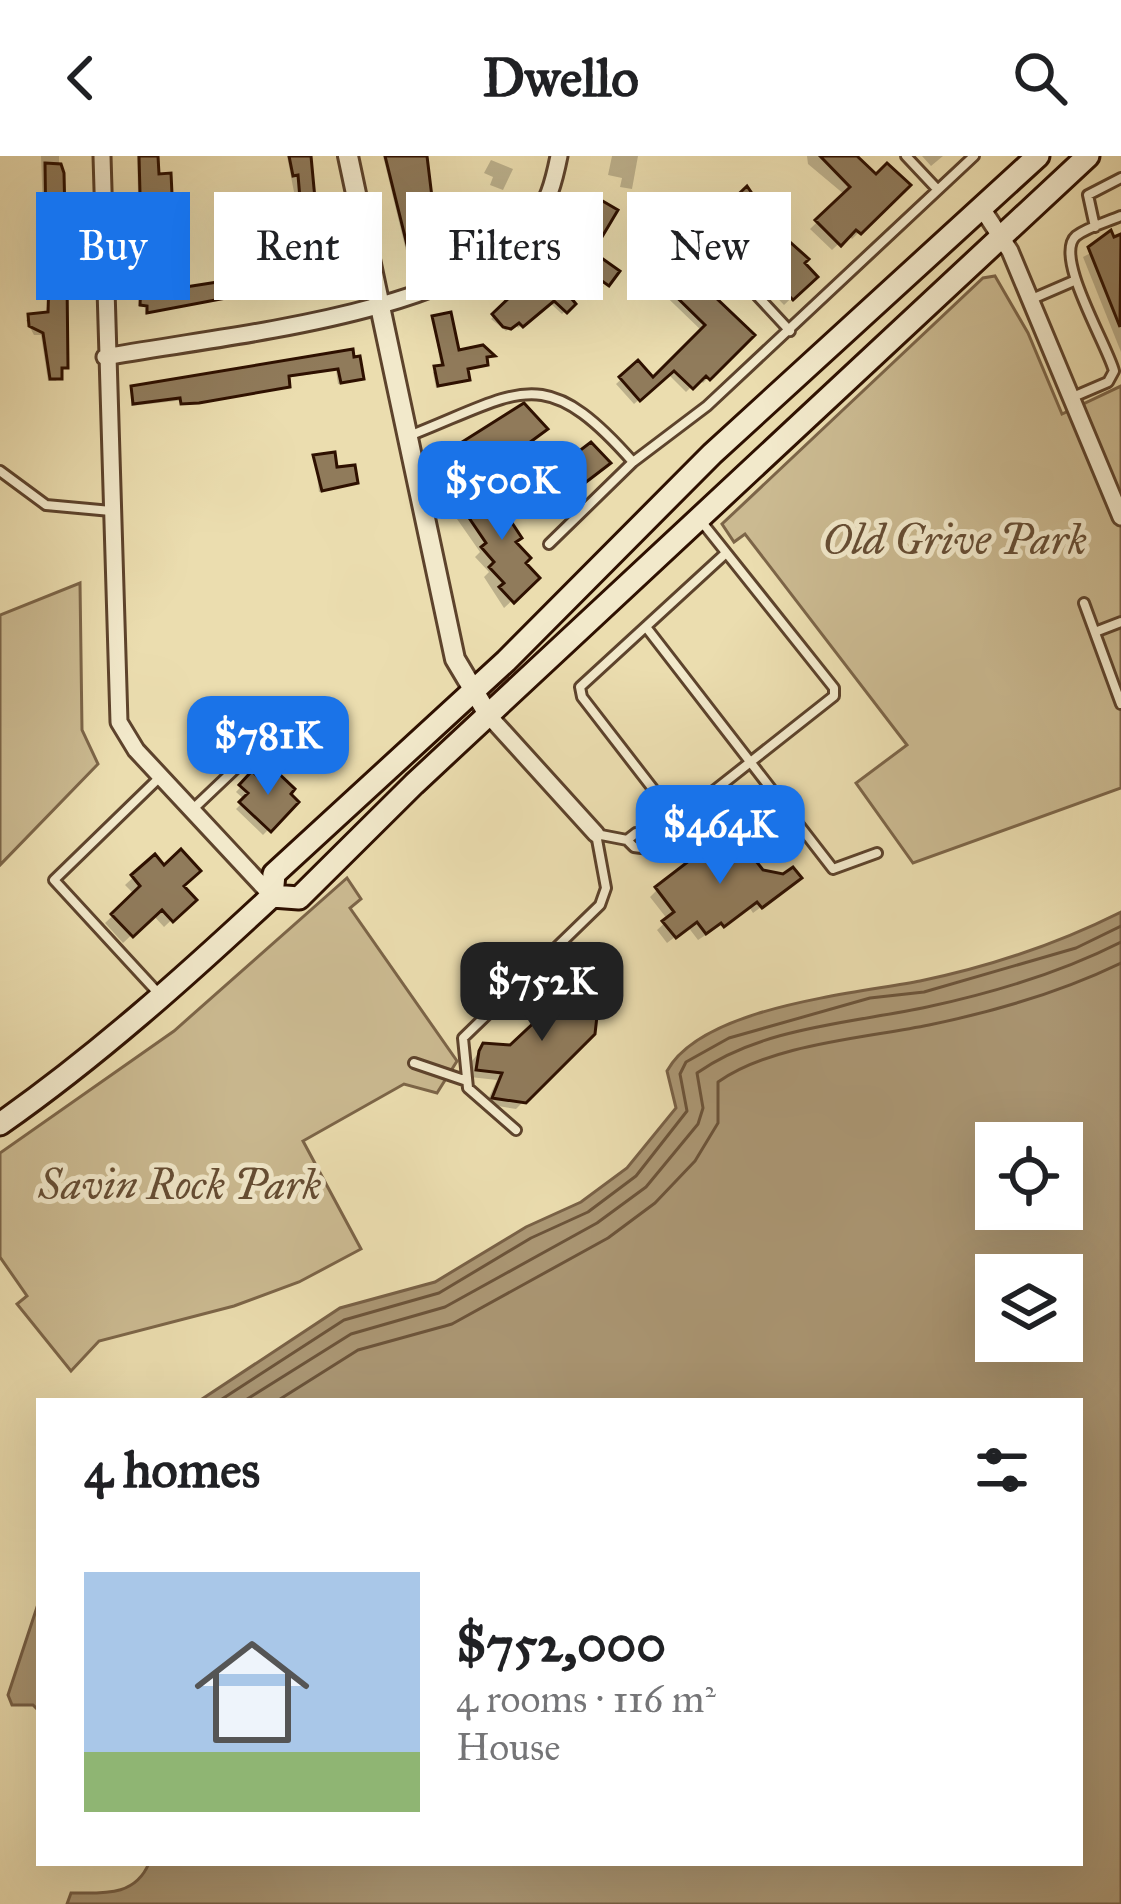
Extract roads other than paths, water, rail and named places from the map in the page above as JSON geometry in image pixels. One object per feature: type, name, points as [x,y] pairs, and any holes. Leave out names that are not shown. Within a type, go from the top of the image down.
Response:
[{"type":"main road","points":[[0,1124],[162,997],[272,896],[274,874],[712,454],[1038,156]]},
{"type":"main road","points":[[272,896],[299,898],[1088,156]]},
{"type":"street","points":[[102,156],[119,722],[161,776],[272,896]]},
{"type":"street","points":[[349,156],[455,658],[489,716],[596,834]]},
{"type":"street","points":[[105,357],[380,305],[448,282],[508,247],[544,206],[559,156]]},
{"type":"street","points":[[981,207],[1031,299],[1120,512]]},
{"type":"lane","points":[[906,156],[938,189]]},
{"type":"lane","points":[[549,544],[633,462],[707,406],[790,331],[974,156]]},
{"type":"lane","points":[[1095,227],[1088,195],[1121,178]]},
{"type":"lane","points":[[1071,398],[1114,374],[1076,280],[1070,247],[1095,227],[1121,216]]},
{"type":"lane","points":[[1031,299],[1076,280]]},
{"type":"lane","points":[[761,300],[790,331]]},
{"type":"lane","points":[[407,436],[518,393],[563,398],[591,414],[633,462]]},
{"type":"lane","points":[[0,471],[46,505],[111,511]]},
{"type":"lane","points":[[671,850],[677,820],[831,703],[834,688],[700,521]]},
{"type":"lane","points":[[677,820],[580,692],[726,553]]},
{"type":"lane","points":[[1084,603],[1120,701]]},
{"type":"lane","points":[[1095,632],[1121,622]]},
{"type":"lane","points":[[646,626],[833,869],[877,854]]},
{"type":"lane","points":[[193,809],[273,733]]},
{"type":"lane","points":[[161,776],[54,880],[162,997]]},
{"type":"lane","points":[[516,1130],[475,1096],[464,1080],[463,1038],[604,897],[596,834],[627,840],[634,847],[671,850],[699,842],[734,817]]},
{"type":"lane","points":[[627,840],[636,833],[674,836]]},
{"type":"lane","points":[[414,1063],[464,1080]]},
{"type":"water","points":[[1121,912],[1121,1904],[67,1904],[71,1893],[127,1887],[147,1866],[1083,1866],[1083,1398],[204,1398],[340,1308],[435,1282],[526,1227],[581,1202],[627,1168],[676,1108],[667,1071],[685,1049],[712,1032],[782,1007],[971,969],[1048,944]]},
{"type":"water","points":[[36,1610],[36,1708],[12,1705],[8,1695]]},
{"type":"park label","name":"Old Grive Park","points":[[955,540]]},
{"type":"park label","name":"Savin Rock Park","points":[[180,1185]]}]
